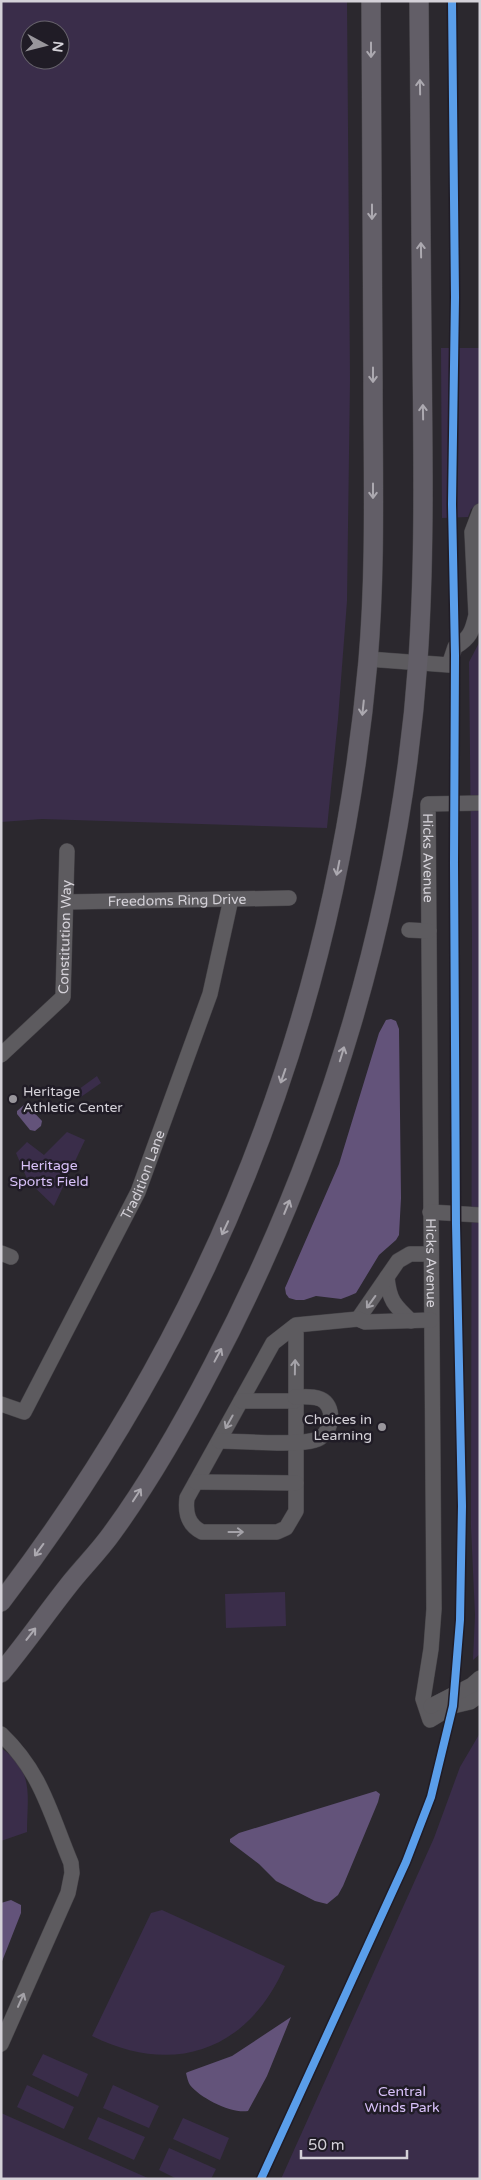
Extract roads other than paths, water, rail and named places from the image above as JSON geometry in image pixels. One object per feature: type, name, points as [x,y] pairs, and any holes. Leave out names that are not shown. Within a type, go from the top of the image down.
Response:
[{"type":"main road","points":[[1,1602],[68,1511],[130,1414],[184,1314],[232,1212],[253,1160],[290,1055],[318,960],[332,898],[354,780],[368,659],[373,512],[371,1]]},
{"type":"main road","points":[[1,1673],[73,1580],[111,1536],[172,1439],[217,1358],[254,1284],[302,1170],[338,1069],[369,958],[394,843],[404,782],[418,663],[423,461],[419,1]]},
{"type":"street","points":[[368,659],[449,665],[455,647],[466,640],[476,615],[472,532],[480,511]]},
{"type":"street","name":"Hicks Avenue","points":[[428,1713],[423,1699],[431,1649],[434,1609],[428,804],[480,803]]},
{"type":"street","name":"Constitution Way","points":[[1,1055],[63,997],[67,851]]},
{"type":"street","name":"Freedoms Ring Drive","points":[[66,902],[289,898]]},
{"type":"street","name":"Tradition Lane","points":[[1,1404],[24,1412],[138,1192],[210,994],[231,899]]},
{"type":"street","points":[[409,930],[429,931]]},
{"type":"street","points":[[430,1212],[480,1215]]},
{"type":"street","points":[[358,1319],[398,1261],[410,1254],[430,1254]]},
{"type":"street","points":[[387,1276],[388,1293],[397,1307],[410,1320]]},
{"type":"street","points":[[296,1325],[296,1511],[286,1528],[277,1532],[202,1532],[194,1528],[187,1517],[187,1498],[273,1343],[296,1325],[358,1319],[365,1322],[431,1320]]},
{"type":"street","points":[[219,1441],[314,1441],[328,1430],[330,1413],[325,1402],[318,1398],[241,1401]]},
{"type":"street","points":[[196,1482],[296,1483]]},
{"type":"street","points":[[428,1713],[433,1705],[472,1685],[480,1678]]},
{"type":"street","points":[[428,1713],[470,1702],[480,1695]]},
{"type":"street","points":[[1,1734],[12,1744],[37,1778],[45,1794],[72,1868],[68,1893],[1,2044]]},
{"type":"place","name":"Heritage Athletic Center","points":[[13,1099]]},
{"type":"place","name":"Choices in Learning","points":[[382,1427]]},
{"type":"park label","name":"Heritage Sports Field","points":[[49,1174]]},
{"type":"park label","name":"Central Winds Park","points":[[402,2100]]}]
